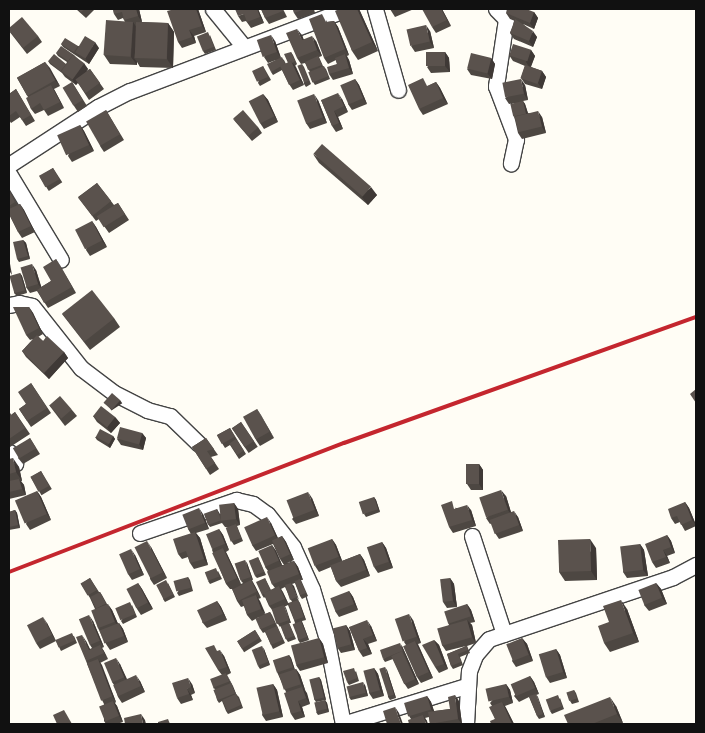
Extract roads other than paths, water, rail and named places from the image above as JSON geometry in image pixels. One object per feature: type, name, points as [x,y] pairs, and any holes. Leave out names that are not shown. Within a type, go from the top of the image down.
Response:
[{"type":"street","points":[[213,9],[244,47]]},
{"type":"street","points":[[9,165],[113,98],[347,9]]},
{"type":"street","points":[[375,9],[398,90]]},
{"type":"street","points":[[496,9],[506,19],[496,86],[516,139],[511,163]]},
{"type":"street","points":[[9,174],[61,260]]},
{"type":"street","points":[[9,306],[19,303],[32,306],[80,368],[114,393],[147,410],[170,416],[199,444]]},
{"type":"street","points":[[140,533],[236,500],[253,504],[267,514],[292,547],[312,589],[326,636],[343,724],[466,686]]},
{"type":"street","points":[[472,536],[504,634]]},
{"type":"street","points":[[466,724],[466,686],[479,648],[504,634],[673,577],[696,565]]},
{"type":"railway","points":[[9,572],[344,443],[696,317]]}]
